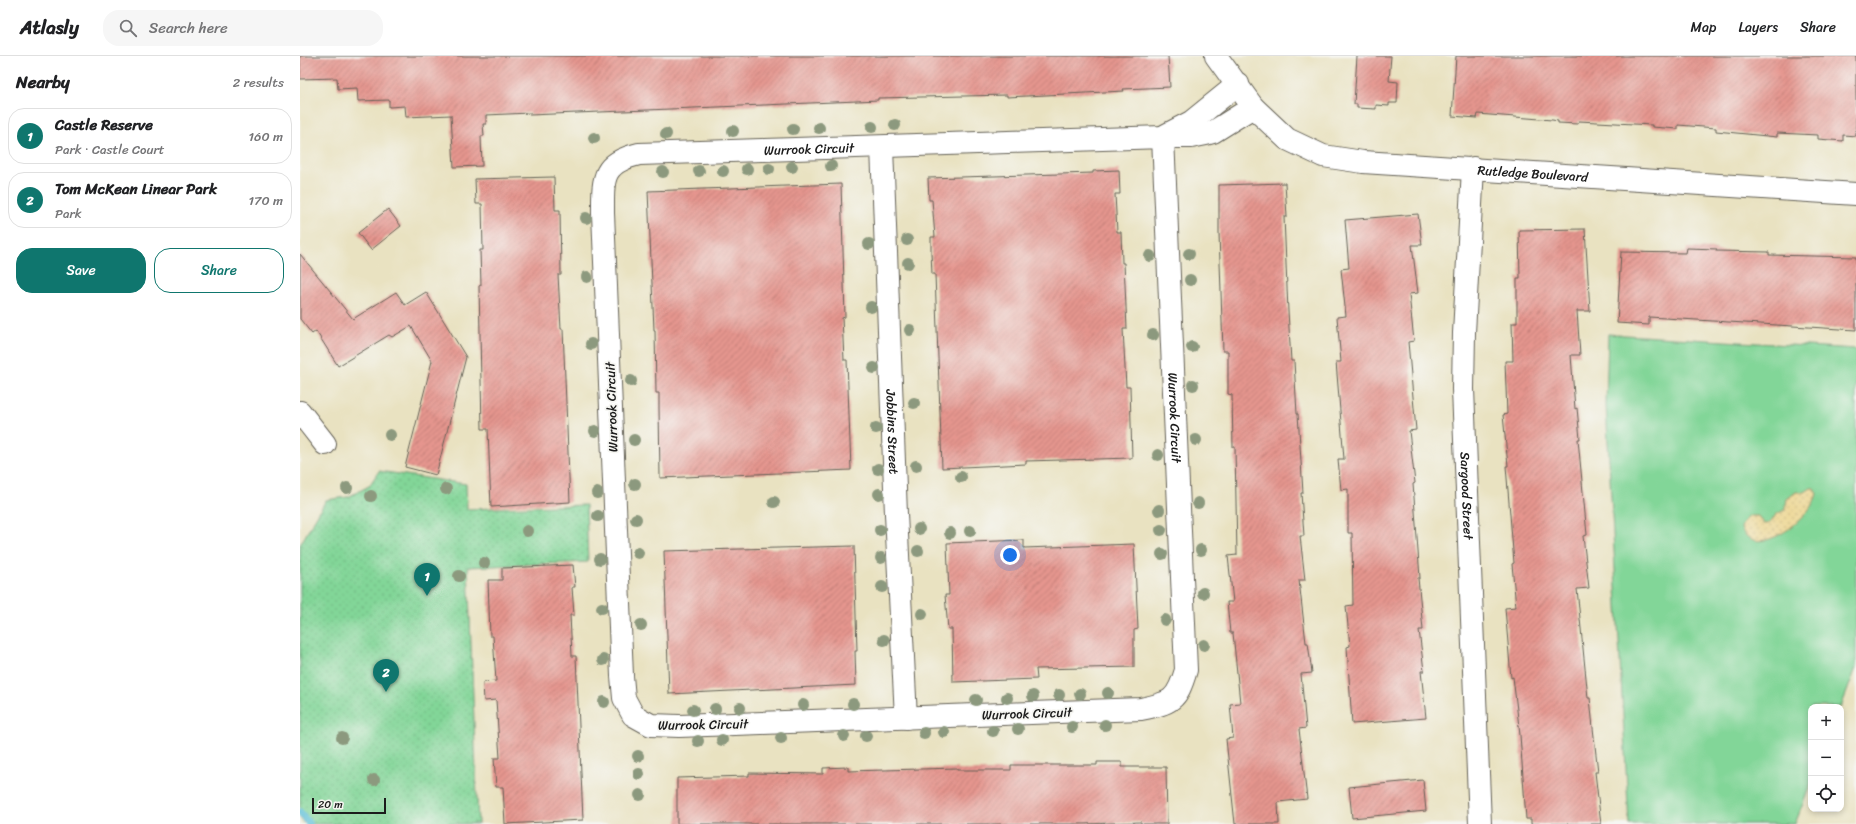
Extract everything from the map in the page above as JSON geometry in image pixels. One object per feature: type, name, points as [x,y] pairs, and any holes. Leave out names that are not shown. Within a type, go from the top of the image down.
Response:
[{"type":"street","name":"Rutledge Boulevard","points":[[1216,56],[1238,84],[1253,107],[1288,139],[1322,156],[1363,162],[1856,194]]},
{"type":"street","name":"Rutledge Boulevard","points":[[1232,56],[1238,84]]},
{"type":"street","name":"Wurrook Circuit","points":[[1163,137],[1191,122],[1238,84]]},
{"type":"street","name":"Wurrook Circuit","points":[[1163,137],[1186,670],[1182,684],[1176,696],[1164,704],[1141,709],[906,718],[651,726],[633,715],[624,698],[622,676],[603,213],[603,190],[606,176],[612,164],[624,157],[639,154],[1163,137],[1191,137],[1213,132],[1253,107]]},
{"type":"street","name":"Jobbins Street","points":[[882,147],[896,514],[906,718]]},
{"type":"street","name":"Sargood Street","points":[[1473,168],[1464,333],[1463,389],[1480,824]]},
{"type":"street","points":[[300,412],[325,444]]},
{"type":"green space","points":[[1608,334],[1856,349],[1856,668],[1842,704],[1808,704],[1808,791],[1795,824],[1629,824],[1606,405]]},
{"type":"green space","points":[[379,471],[466,484],[467,509],[586,505],[588,562],[468,567],[478,824],[305,824],[300,818],[300,545],[326,500],[348,497],[369,486]]},
{"type":"sand","points":[[1811,488],[1814,488],[1817,493],[1813,503],[1806,514],[1783,533],[1771,539],[1759,541],[1748,538],[1741,528],[1743,522],[1750,516],[1758,516],[1764,524],[1770,523],[1777,514],[1785,510],[1787,499],[1796,492],[1805,492]]},
{"type":"building","points":[[300,56],[1168,56],[1170,87],[1007,97],[1007,95],[878,98],[878,100],[857,101],[530,115],[530,113],[486,115],[486,124],[483,124],[484,136],[481,136],[482,166],[454,167],[451,115],[406,117],[405,106],[389,107],[389,100],[358,101],[357,88],[338,89],[337,78],[300,79]]},
{"type":"building","points":[[1357,56],[1391,56],[1389,81],[1398,82],[1397,103],[1389,103],[1389,106],[1376,105],[1376,109],[1357,108],[1357,104],[1354,104]]},
{"type":"building","points":[[1456,56],[1856,56],[1856,136],[1843,135],[1843,141],[1818,139],[1818,135],[1777,133],[1777,137],[1716,131],[1716,128],[1678,125],[1678,129],[1652,127],[1652,125],[1579,121],[1578,124],[1558,123],[1558,121],[1552,120],[1478,114],[1477,118],[1452,116]]},
{"type":"building","points":[[1119,170],[1120,194],[1115,194],[1117,232],[1121,232],[1122,263],[1124,263],[1127,329],[1123,329],[1126,387],[1130,387],[1132,458],[1026,461],[1026,464],[942,468],[935,274],[932,274],[931,253],[931,237],[935,237],[932,200],[929,200],[928,178],[1093,173],[1093,171]]},
{"type":"building","points":[[554,177],[555,210],[560,210],[561,275],[558,275],[561,329],[563,329],[570,502],[491,507],[488,429],[482,429],[479,286],[481,285],[480,250],[483,250],[482,204],[476,204],[475,179]]},
{"type":"building","points":[[1285,183],[1287,217],[1284,217],[1288,311],[1291,361],[1294,361],[1303,493],[1301,493],[1304,536],[1300,536],[1305,580],[1299,580],[1306,643],[1308,643],[1312,673],[1301,674],[1306,728],[1299,729],[1307,799],[1278,802],[1279,824],[1235,824],[1226,739],[1233,738],[1230,704],[1240,703],[1233,633],[1230,633],[1227,602],[1233,602],[1228,556],[1237,555],[1235,447],[1233,447],[1232,395],[1228,394],[1228,351],[1223,351],[1219,185]]},
{"type":"building","points":[[841,184],[845,317],[842,318],[844,360],[847,360],[851,470],[660,478],[659,393],[656,393],[655,330],[648,191]]},
{"type":"building","points":[[388,209],[401,226],[371,250],[358,233]]},
{"type":"building","points":[[1418,214],[1422,245],[1412,245],[1418,293],[1409,294],[1414,341],[1408,342],[1416,430],[1409,431],[1415,483],[1413,484],[1420,578],[1418,578],[1423,630],[1419,630],[1424,671],[1421,671],[1426,718],[1352,724],[1347,647],[1350,646],[1346,606],[1353,605],[1352,533],[1348,533],[1348,489],[1341,490],[1338,459],[1344,459],[1336,362],[1341,362],[1337,317],[1346,316],[1341,269],[1349,268],[1345,220]]},
{"type":"building","points":[[1585,229],[1590,311],[1577,311],[1580,355],[1571,355],[1575,409],[1577,408],[1580,439],[1578,439],[1587,535],[1583,536],[1589,588],[1577,589],[1588,698],[1590,698],[1598,772],[1595,772],[1601,824],[1531,824],[1531,819],[1526,819],[1520,735],[1513,677],[1511,678],[1505,608],[1516,607],[1506,466],[1508,466],[1503,415],[1507,414],[1505,361],[1513,361],[1512,323],[1517,323],[1517,278],[1520,278],[1519,230]]},
{"type":"building","points":[[1687,248],[1717,249],[1716,251],[1769,252],[1769,255],[1856,257],[1856,330],[1649,317],[1649,325],[1617,323],[1621,252],[1686,253]]},
{"type":"building","points":[[300,254],[353,319],[396,292],[405,305],[426,292],[466,357],[436,475],[405,467],[432,361],[411,326],[392,337],[389,335],[338,366],[316,331],[312,334],[300,319]]},
{"type":"building","points":[[1024,540],[1024,548],[1134,544],[1138,629],[1134,630],[1134,667],[1036,669],[1037,679],[953,682],[952,629],[948,629],[945,595],[949,595],[947,543]]},
{"type":"building","points":[[854,546],[857,651],[855,651],[856,685],[669,694],[664,551]]},
{"type":"building","points":[[573,565],[575,587],[572,587],[574,615],[570,615],[572,656],[576,656],[583,820],[505,824],[503,787],[496,787],[494,758],[500,758],[496,700],[484,701],[483,682],[496,681],[493,636],[490,636],[488,580],[502,580],[502,568]]},
{"type":"building","points":[[1097,762],[1122,762],[1122,767],[1166,767],[1167,824],[1141,824],[1141,822],[1084,824],[677,824],[677,778],[749,776],[749,773],[823,774],[823,768],[848,767],[848,771],[957,768],[957,770],[1011,770],[1011,765],[1097,765]]},
{"type":"building","points":[[1423,780],[1426,811],[1352,818],[1349,787]]},
{"type":"waterway","points":[[300,812],[309,824]]},
{"type":"place","name":"Castle Reserve","points":[[427,596]]},
{"type":"place","name":"Tom McKean Linear Park","points":[[386,692]]}]
